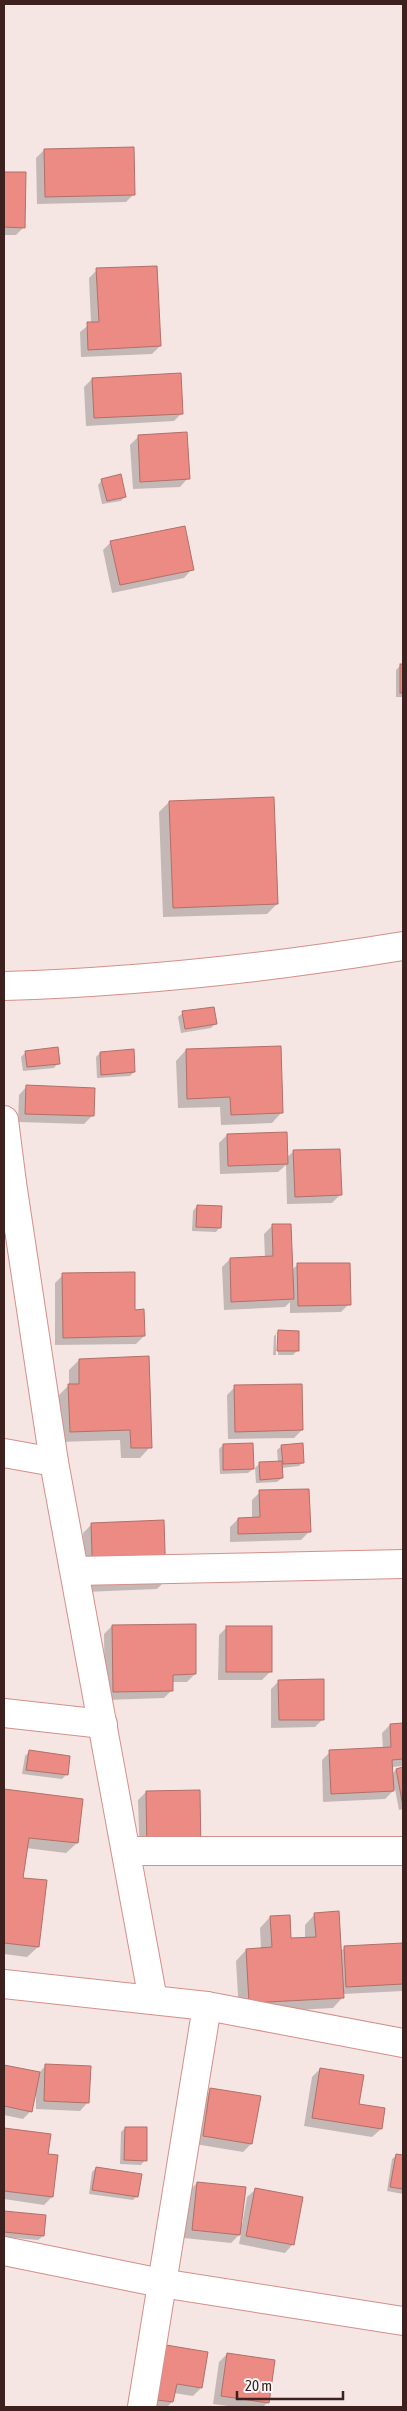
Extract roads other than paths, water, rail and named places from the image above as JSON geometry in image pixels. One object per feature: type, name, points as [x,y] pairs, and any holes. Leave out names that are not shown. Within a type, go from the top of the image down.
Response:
[{"type":"street","points":[[4,986],[80,984],[187,976],[316,960],[403,946]]},
{"type":"street","points":[[4,1120],[8,1182],[54,1462],[153,2000]]},
{"type":"street","points":[[4,1453],[54,1462]]},
{"type":"street","points":[[75,1571],[403,1564]]},
{"type":"street","points":[[4,1714],[103,1724]]},
{"type":"street","points":[[126,1851],[403,1852]]},
{"type":"street","points":[[4,1984],[206,2006],[403,2043]]},
{"type":"street","points":[[142,2407],[206,2006]]},
{"type":"street","points":[[4,2251],[161,2283],[403,2320]]}]
